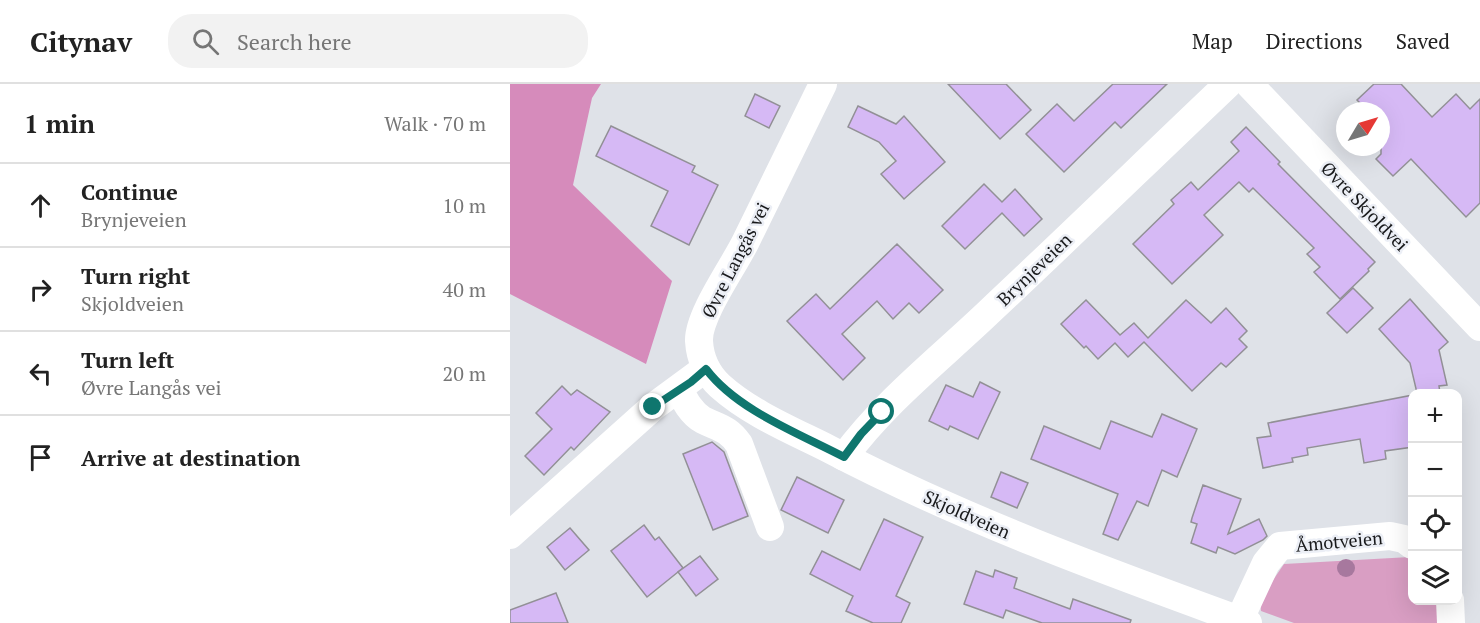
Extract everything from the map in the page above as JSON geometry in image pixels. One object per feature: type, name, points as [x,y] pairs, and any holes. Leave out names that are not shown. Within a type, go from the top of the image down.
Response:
[{"type":"street","name":"Øvre Langås vei","points":[[706,369],[701,357],[699,338],[703,320],[745,244],[823,84]]},
{"type":"street","name":"Brynjeveien","points":[[844,457],[861,434],[882,412],[1228,84]]},
{"type":"street","name":"Øvre Skjoldvei","points":[[1249,84],[1480,327]]},
{"type":"street","points":[[510,536],[653,407],[706,369]]},
{"type":"street","name":"Skjoldveien","points":[[706,369],[718,384],[739,400],[844,457],[983,523],[1242,622]]},
{"type":"street","points":[[679,389],[688,407],[697,416],[722,427],[740,444],[770,527]]},
{"type":"street","name":"Åmotveien","points":[[1242,622],[1266,563],[1280,546],[1390,536],[1408,542]]},
{"type":"street","points":[[1450,605],[1450,623]]},
{"type":"shaded area","points":[[510,84],[601,84],[592,98],[573,185],[672,281],[646,364],[510,294]]},
{"type":"shaded area","points":[[1408,557],[1408,605],[1441,605],[1443,623],[1294,623],[1261,611],[1260,599],[1284,564]]},
{"type":"building","points":[[948,84],[1006,84],[1031,110],[1000,139]]},
{"type":"building","points":[[1113,84],[1167,84],[1121,128],[1115,122],[1064,172],[1026,134],[1057,104],[1074,121]]},
{"type":"building","points":[[1374,84],[1401,84],[1432,117],[1456,94],[1470,109],[1480,99],[1480,203],[1466,217],[1411,159],[1393,176],[1376,159],[1379,156],[1390,156],[1390,102],[1359,102],[1357,100]]},
{"type":"building","points":[[755,94],[780,106],[769,128],[745,116]]},
{"type":"building","points":[[858,106],[896,124],[904,116],[945,162],[904,199],[881,174],[896,161],[879,142],[848,127]]},
{"type":"building","points":[[611,126],[695,166],[692,172],[718,185],[689,245],[651,226],[668,191],[596,156]]},
{"type":"building","points":[[1246,127],[1280,162],[1278,164],[1375,262],[1368,269],[1369,271],[1340,299],[1314,272],[1320,267],[1307,254],[1314,248],[1253,188],[1249,192],[1239,182],[1204,215],[1223,235],[1172,284],[1133,244],[1174,204],[1171,200],[1191,182],[1198,190],[1239,151],[1231,142]]},
{"type":"building","points":[[984,184],[1002,202],[1015,189],[1042,219],[1024,236],[1002,213],[965,249],[942,226]]},
{"type":"building","points":[[897,244],[943,290],[919,313],[909,303],[893,319],[877,301],[842,334],[865,358],[843,380],[787,321],[816,294],[830,309]]},
{"type":"building","points":[[1353,288],[1373,308],[1347,333],[1327,313]]},
{"type":"building","points":[[1410,299],[1448,342],[1439,350],[1447,385],[1439,386],[1439,389],[1416,389],[1410,363],[1379,329]]},
{"type":"building","points":[[1086,300],[1120,335],[1134,323],[1148,338],[1186,300],[1211,323],[1226,308],[1247,331],[1239,339],[1247,347],[1226,367],[1221,363],[1192,391],[1144,342],[1128,357],[1115,343],[1098,359],[1086,346],[1084,348],[1061,324]]},
{"type":"building","points":[[980,382],[1000,392],[978,439],[950,426],[948,430],[929,421],[946,385],[973,397]]},
{"type":"building","points":[[562,386],[571,395],[577,390],[610,412],[574,450],[571,447],[544,475],[525,456],[552,429],[536,413]]},
{"type":"building","points":[[1408,396],[1408,448],[1385,451],[1386,459],[1364,463],[1360,439],[1307,448],[1308,455],[1292,458],[1293,462],[1263,468],[1257,438],[1271,436],[1268,423]]},
{"type":"building","points":[[1162,414],[1197,429],[1177,477],[1162,470],[1148,506],[1137,501],[1118,540],[1103,534],[1118,494],[1031,459],[1044,426],[1100,449],[1111,421],[1152,437]]},
{"type":"building","points":[[712,442],[724,452],[748,516],[713,530],[683,454]]},
{"type":"building","points":[[1001,472],[1028,483],[1017,508],[991,497]]},
{"type":"building","points":[[797,477],[844,500],[828,533],[781,510]]},
{"type":"building","points":[[1203,485],[1241,499],[1228,534],[1259,519],[1267,536],[1235,554],[1218,547],[1216,553],[1191,543],[1197,524],[1191,522]]},
{"type":"building","points":[[884,519],[923,537],[896,596],[910,603],[901,623],[873,623],[846,611],[853,596],[810,574],[822,551],[860,570]]},
{"type":"building","points":[[644,525],[655,540],[659,537],[683,568],[647,597],[611,551]]},
{"type":"building","points":[[570,528],[589,550],[565,570],[547,547]]},
{"type":"building","points":[[700,556],[718,579],[696,596],[678,572]]},
{"type":"building","points":[[995,570],[1017,578],[1014,588],[1070,609],[1073,599],[1131,620],[1130,623],[1042,623],[1006,610],[1003,618],[964,604],[976,571],[993,577]]},
{"type":"building","points":[[556,593],[568,623],[510,623],[510,610]]},
{"type":"route","points":[[653,407],[691,382],[706,369],[718,384],[739,400],[844,457],[861,434],[882,412]]}]
